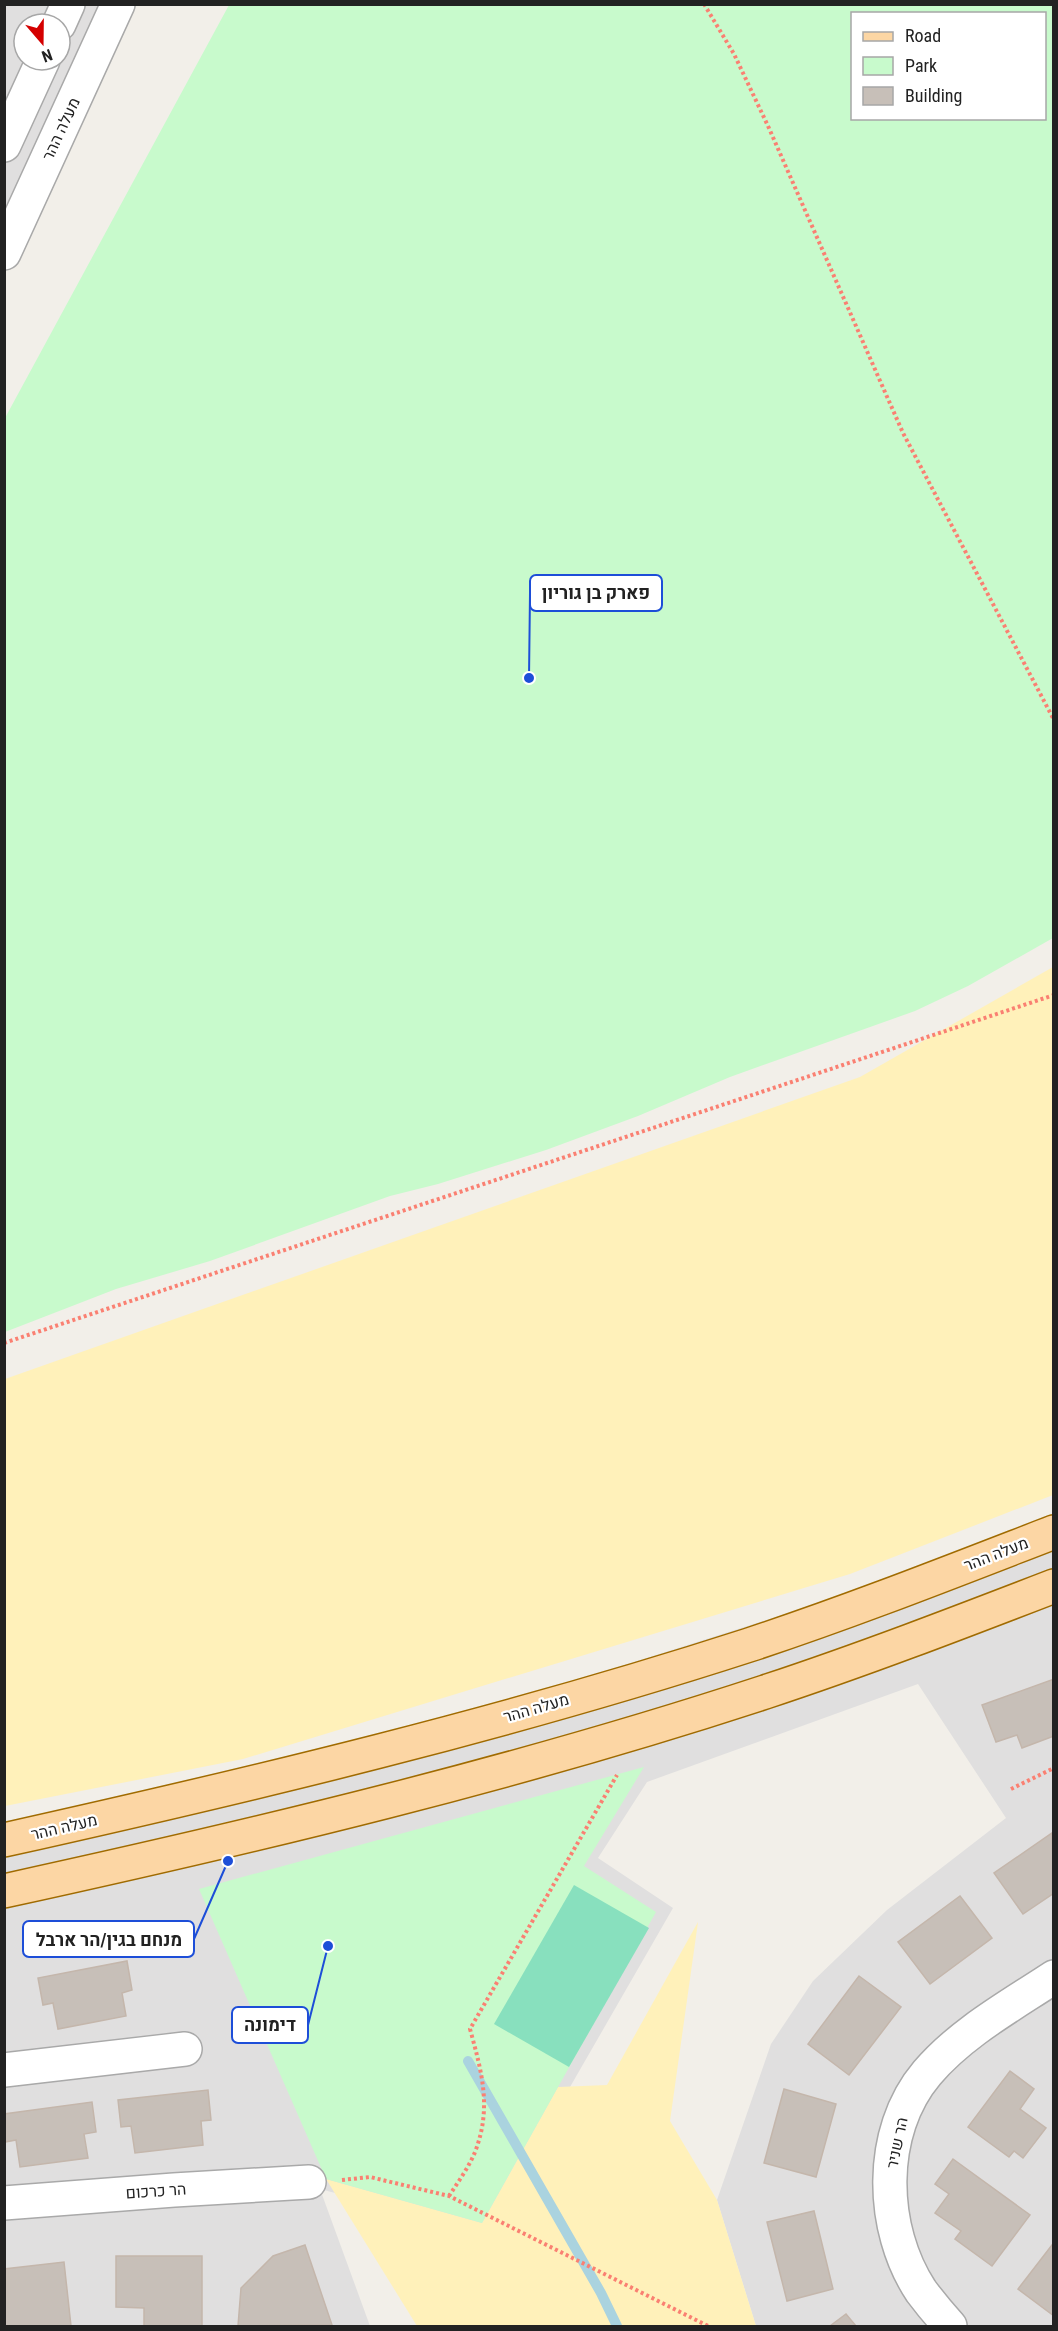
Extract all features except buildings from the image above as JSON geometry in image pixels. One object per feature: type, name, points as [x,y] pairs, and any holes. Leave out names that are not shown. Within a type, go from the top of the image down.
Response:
[{"type":"main road","name":"מעלה ההר","points":[[4,1840],[177,1802],[363,1756],[533,1710],[750,1645],[1053,1532]]},
{"type":"main road","points":[[4,1892],[189,1850],[387,1801],[547,1758],[765,1692],[1053,1586]]},
{"type":"street","name":"מעלה ההר","points":[[4,253],[118,4]]},
{"type":"street","points":[[4,146],[38,72]]},
{"type":"street","name":"הר שניר","points":[[950,2326],[921,2290],[900,2248],[890,2204],[890,2159],[902,2115],[926,2074],[964,2037],[1053,1977]]},
{"type":"street","points":[[4,2070],[184,2049]]},
{"type":"street","name":"הר כרכום","points":[[4,2203],[309,2182]]},
{"type":"path","points":[[704,4],[734,54],[768,126],[903,433],[1053,720]]},
{"type":"path","points":[[4,1343],[1053,995]]},
{"type":"path","points":[[1011,1789],[1053,1768]]},
{"type":"path","points":[[449,2196],[474,2154],[484,2122],[484,2089],[470,2029],[618,1773]]},
{"type":"path","points":[[309,2182],[370,2177],[449,2196],[708,2326]]},
{"type":"shaded area","points":[[5,5],[108,5],[5,237]]},
{"type":"shaded area","points":[[1053,1521],[1053,2326],[756,2326],[717,2200],[771,2044],[813,1981],[887,1910],[1006,1818],[918,1684],[647,1782],[598,1858],[673,1908],[486,2233],[320,2189],[370,2326],[5,2326],[4,1847],[151,1815],[994,1548]]},
{"type":"sand","points":[[1053,967],[1053,1495],[850,1574],[243,1759],[5,1806],[5,1379],[860,1077]]},
{"type":"sand","points":[[698,1922],[670,2121],[717,2200],[756,2326],[417,2326],[326,2179],[482,2223],[558,2087],[607,2085]]},
{"type":"green space","points":[[229,5],[1053,5],[1053,938],[968,986],[915,1011],[730,1077],[638,1116],[546,1150],[438,1184],[390,1196],[210,1261],[116,1289],[5,1332],[5,418]]},
{"type":"green space","points":[[644,1767],[584,1866],[656,1912],[482,2223],[326,2179],[199,1889]]},
{"type":"green space","points":[[574,1885],[649,1928],[569,2067],[494,2024]]},
{"type":"waterway","points":[[468,2061],[601,2293],[617,2326]]},
{"type":"place","name":"פארק בן גוריון","points":[[529,678]]},
{"type":"place","name":"מנחם בגין/הר ארבל","points":[[228,1861]]},
{"type":"place","name":"דימונה","points":[[328,1946]]}]
